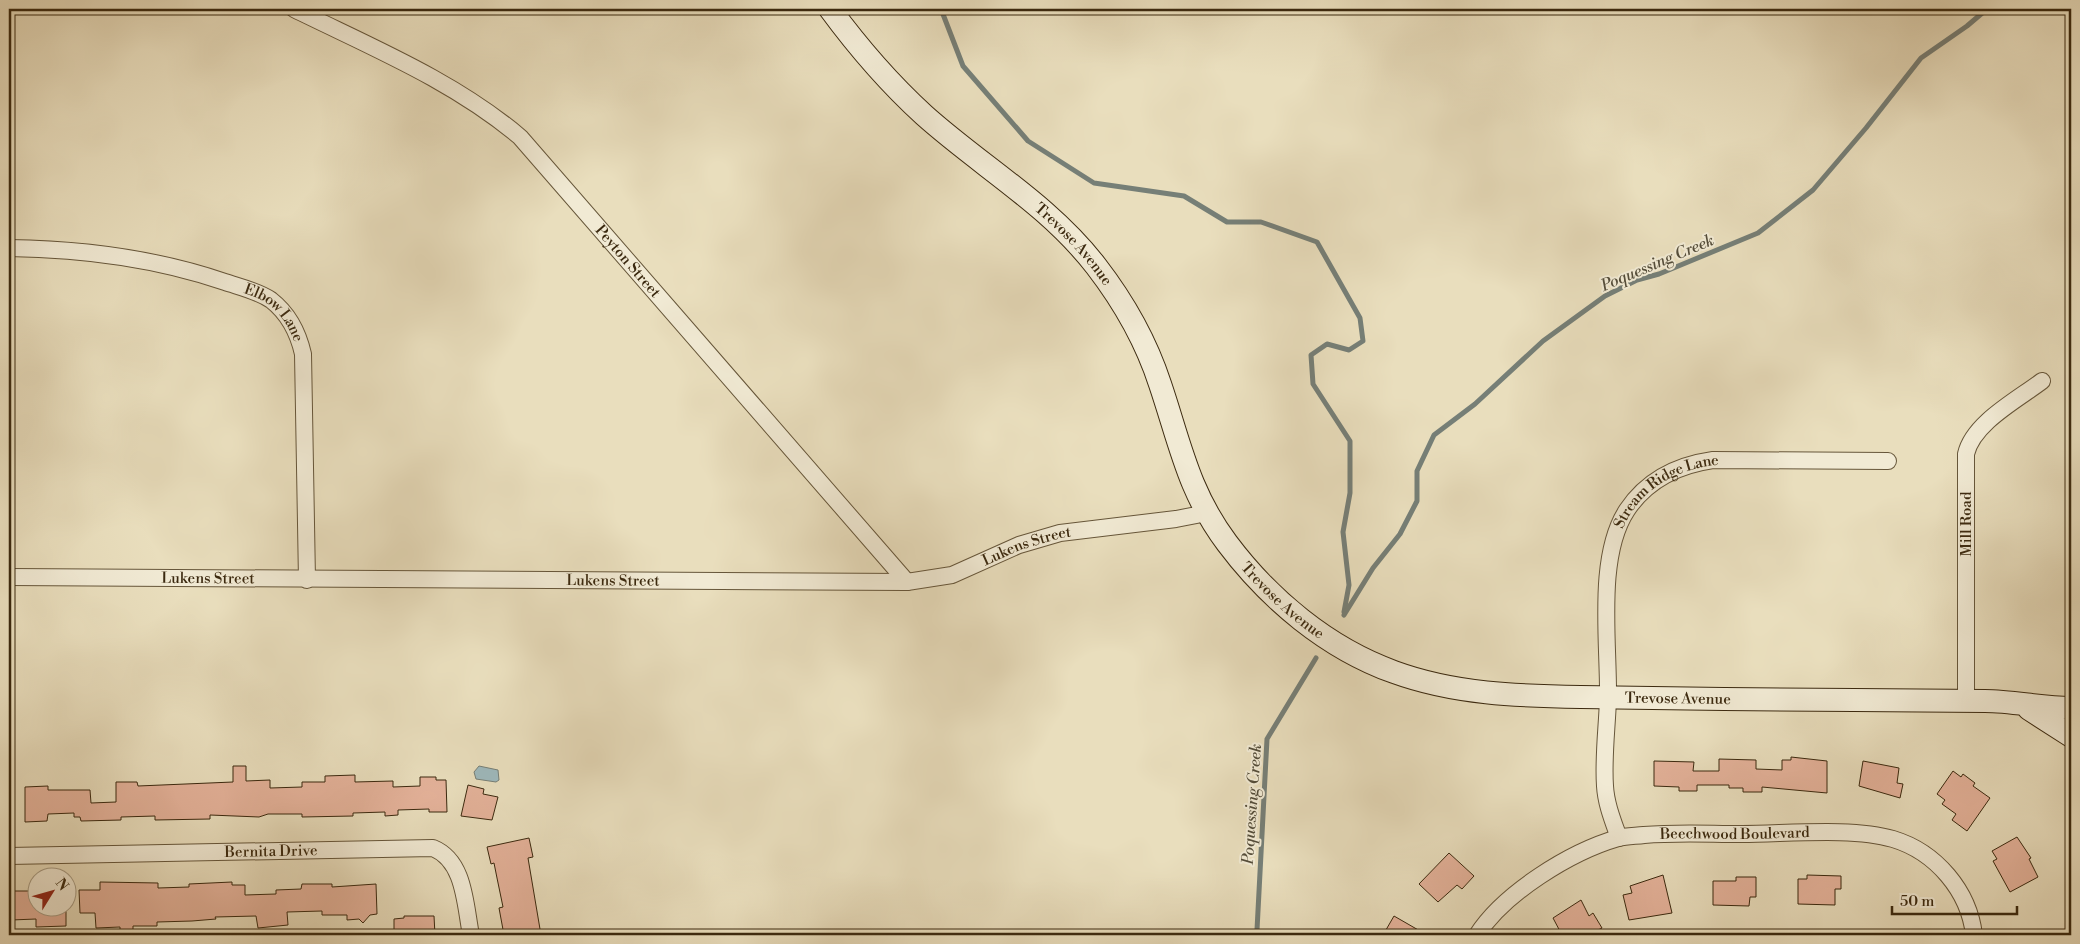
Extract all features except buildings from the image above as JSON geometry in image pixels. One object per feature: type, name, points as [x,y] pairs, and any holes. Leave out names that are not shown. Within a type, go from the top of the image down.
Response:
[{"type":"street","name":"Peyton Street","points":[[294,9],[443,85],[495,116],[520,137],[907,582]]},
{"type":"street","name":"Trevose Avenue","points":[[830,9],[864,53],[894,86],[926,116],[1043,210],[1094,264],[1126,309],[1150,358],[1186,470],[1207,513],[1229,546],[1273,595],[1311,627],[1342,647],[1396,673],[1450,688],[1528,696],[1984,701],[2071,708]]},
{"type":"street","name":"Elbow Lane","points":[[9,248],[71,250],[160,263],[255,292],[269,299],[282,310],[299,338],[303,354],[307,580]]},
{"type":"street","name":"Mill Road","points":[[1966,702],[1966,454],[1968,445],[1983,426],[2042,381]]},
{"type":"street","name":"Stream Ridge Lane","points":[[1618,838],[1605,786],[1608,698],[1608,573],[1610,552],[1626,511],[1639,494],[1655,480],[1672,471],[1713,460],[1888,461]]},
{"type":"street","name":"Lukens Street","points":[[9,577],[907,582],[952,575],[1019,545],[1060,533],[1176,519],[1207,513]]},
{"type":"street","name":"Trevose Avenue","points":[[2019,705],[2042,716],[2071,736]]},
{"type":"street","name":"Beechwood Boulevard","points":[[1476,935],[1514,896],[1558,862],[1618,838],[1679,832],[1858,834],[1894,839],[1927,856],[1952,879],[1965,900],[1974,935]]},
{"type":"street","name":"Bernita Drive","points":[[9,856],[433,848],[444,852],[450,859],[459,877],[471,935]]},
{"type":"water","points":[[479,766],[498,770],[499,780],[496,782],[476,779],[474,772]]},
{"type":"waterway","points":[[941,9],[963,66],[1028,141],[1094,183],[1184,196],[1227,222],[1261,222],[1317,242],[1360,318],[1363,341],[1349,350],[1327,344],[1311,355],[1313,384],[1350,441],[1350,493],[1343,532],[1349,585],[1344,612]]},
{"type":"waterway","name":"Poquessing Creek","points":[[1344,615],[1373,568],[1400,534],[1417,501],[1417,471],[1434,435],[1475,404],[1543,341],[1605,296],[1637,280],[1659,274],[1758,233],[1813,190],[1866,128],[1921,58],[1967,26],[1987,9]]},
{"type":"waterway","name":"Poquessing Creek","points":[[1254,935],[1257,930],[1267,739],[1316,658]]}]
